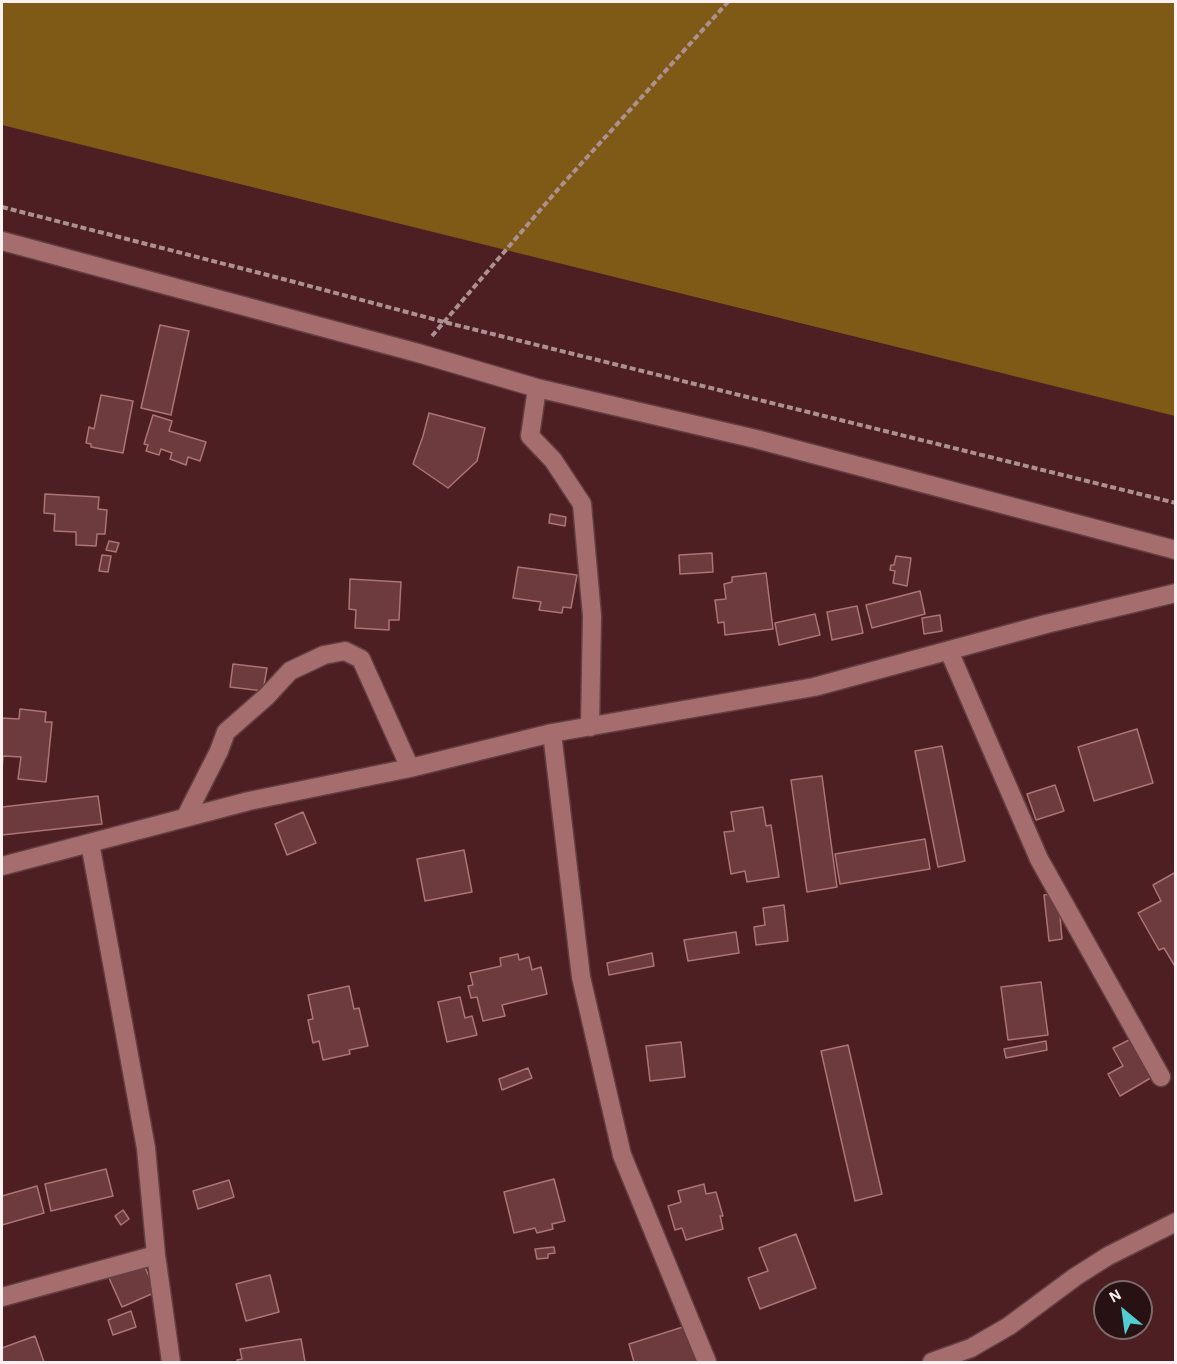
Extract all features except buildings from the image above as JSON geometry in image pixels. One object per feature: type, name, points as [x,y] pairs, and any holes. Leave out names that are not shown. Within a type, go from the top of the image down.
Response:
[{"type":"street","points":[[2,241],[418,352],[537,388],[756,439],[1176,550]]},
{"type":"street","points":[[537,388],[530,436],[553,460],[582,504],[592,616],[590,727]]},
{"type":"street","points":[[2,866],[249,801],[410,768],[552,733],[814,687],[1046,624],[1176,593]]},
{"type":"street","points":[[185,818],[219,751],[226,732],[267,696],[290,671],[324,655],[345,651],[361,659],[410,768]]},
{"type":"street","points":[[949,651],[1039,859],[1161,1077]]},
{"type":"street","points":[[552,733],[581,977],[622,1155],[707,1362]]},
{"type":"street","points":[[90,843],[147,1149],[156,1255],[171,1362]]},
{"type":"street","points":[[932,1362],[971,1348],[1009,1326],[1075,1277],[1108,1256],[1176,1222]]},
{"type":"street","points":[[2,1297],[156,1255]]},
{"type":"path","points":[[418,352],[560,187],[728,2]]},
{"type":"path","points":[[2,207],[444,322],[1176,503]]},
{"type":"shaded area","points":[[2,2],[1175,2],[1175,416],[2,125]]}]
